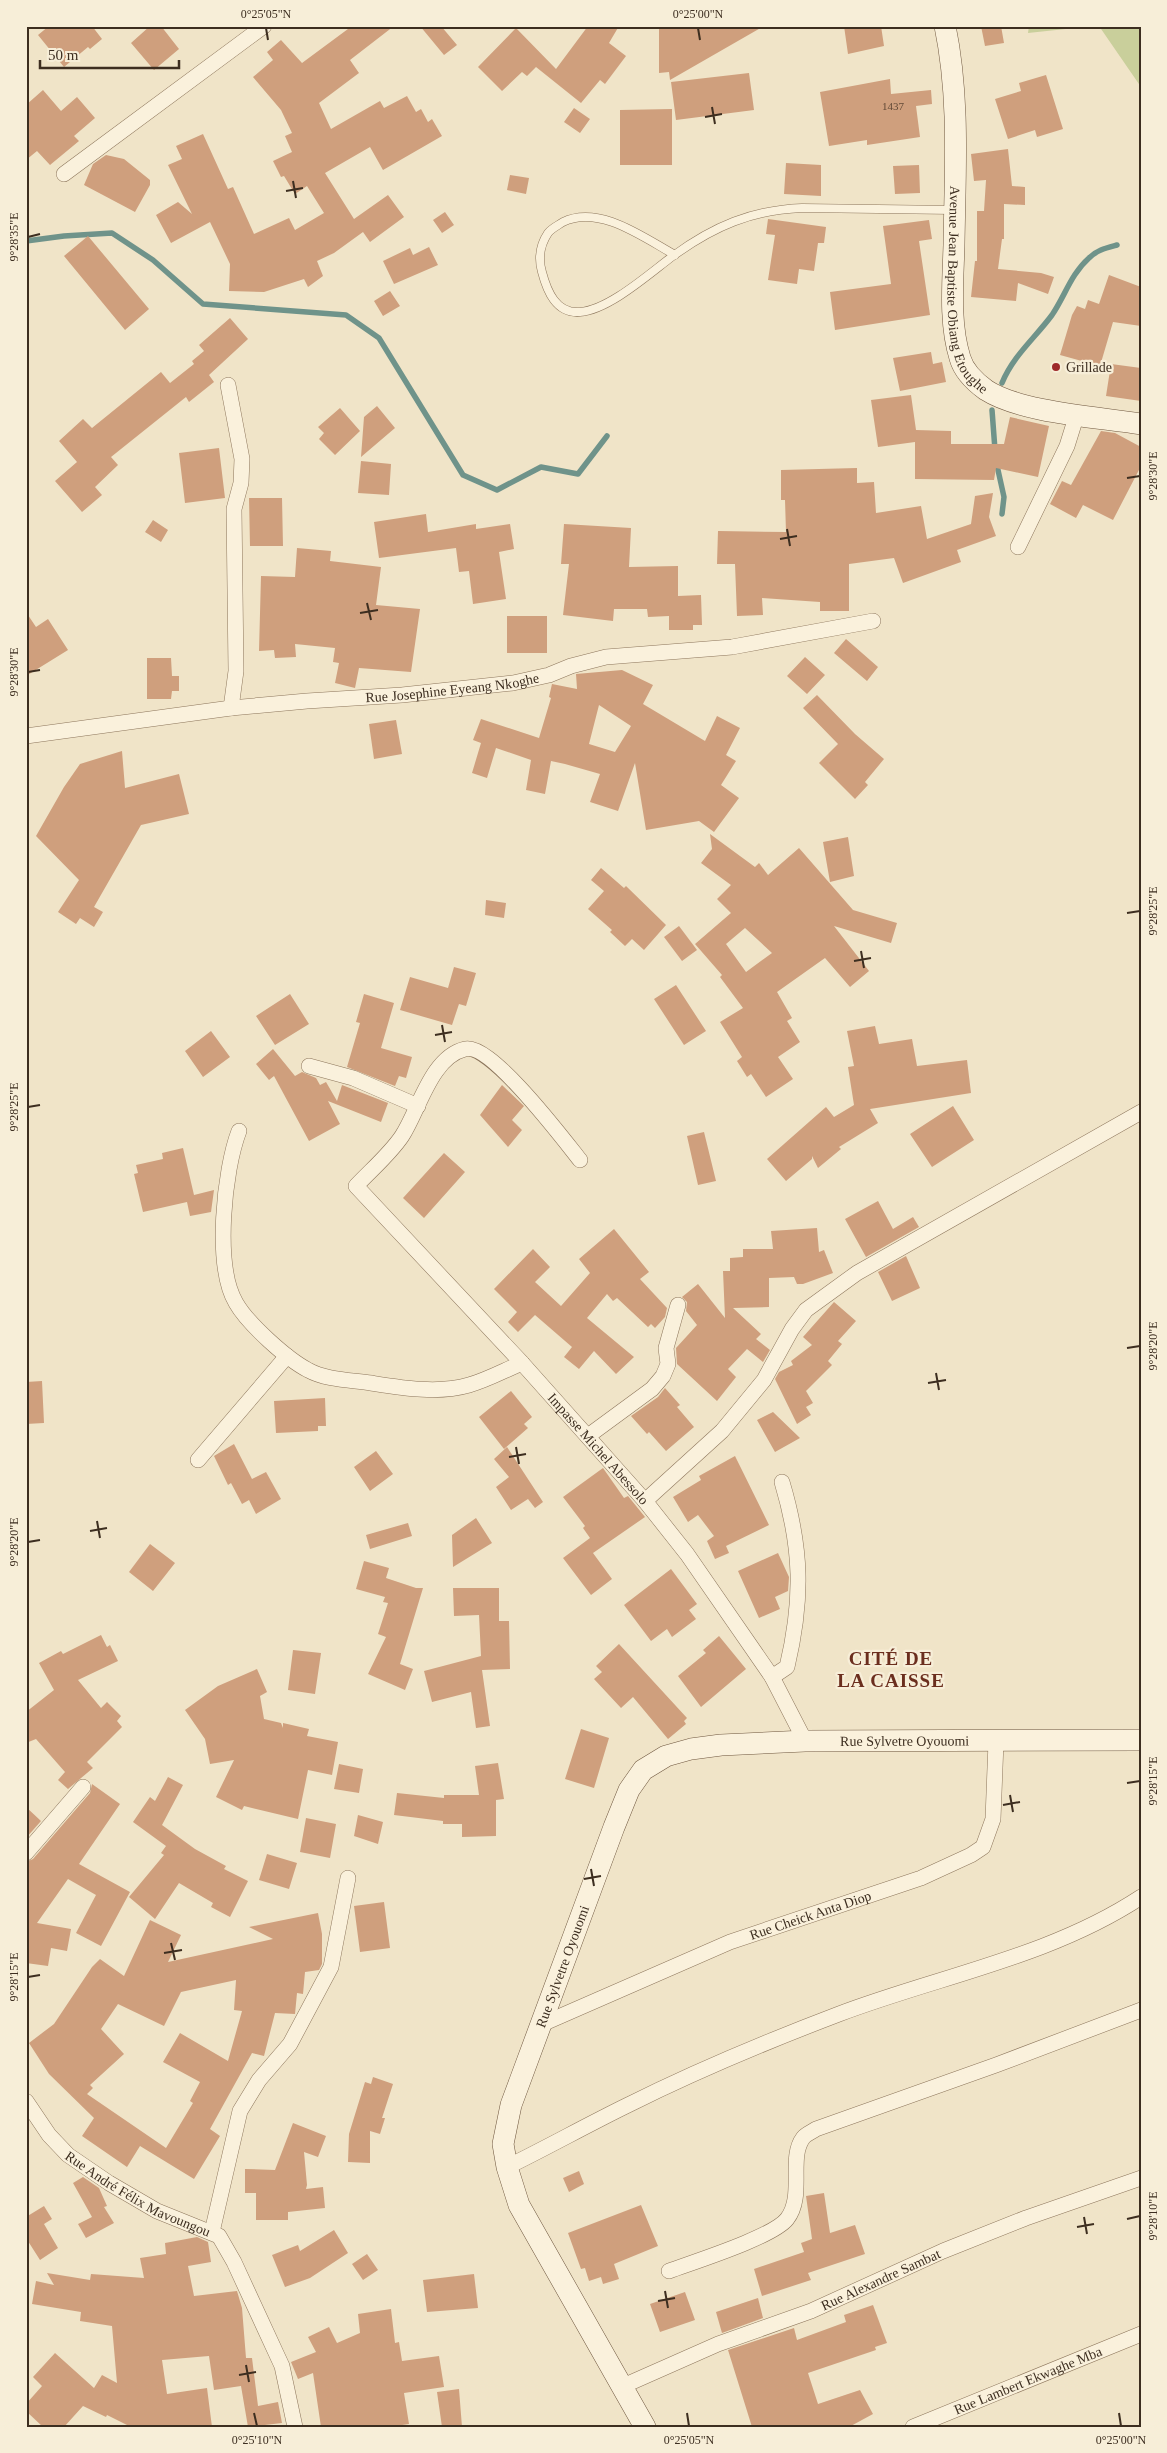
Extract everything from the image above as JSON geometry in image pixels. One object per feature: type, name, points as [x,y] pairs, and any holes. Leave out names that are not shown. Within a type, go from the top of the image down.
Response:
[{"type":"street","points":[[64,174],[264,26]]},
{"type":"street","name":"Avenue Jean Baptiste Obiang Etoughe","points":[[945,26],[954,83],[955,328],[960,360],[969,376],[987,390],[1006,398],[1024,404],[1141,424]]},
{"type":"street","points":[[228,385],[242,459],[241,483],[234,509],[236,671],[231,708]]},
{"type":"street","points":[[1018,547],[1067,446],[1077,414]]},
{"type":"street","name":"Rue Josephine Eyeang Nkoghe","points":[[26,736],[231,708],[392,696],[513,683],[549,676],[571,666],[606,658],[732,647],[873,620]]},
{"type":"street","points":[[309,1066],[353,1078],[418,1106],[430,1079],[442,1064],[454,1054],[466,1048],[476,1049],[492,1061],[531,1099],[580,1160]]},
{"type":"street","name":"Impasse Michel Abessolo","points":[[418,1106],[394,1147],[356,1186],[588,1436],[687,1554],[772,1677],[805,1741]]},
{"type":"street","points":[[644,1501],[722,1431],[764,1380],[792,1329],[806,1310],[825,1294],[857,1273],[1141,1112]]},
{"type":"street","points":[[238,1131],[234,1144],[225,1210],[223,1236],[227,1272],[235,1302],[250,1321],[287,1356],[310,1371],[332,1377],[397,1388],[434,1390],[469,1385],[522,1364]]},
{"type":"street","points":[[588,1436],[652,1389],[663,1376],[668,1364],[666,1348],[678,1305]]},
{"type":"street","points":[[198,1460],[287,1356]]},
{"type":"street","points":[[772,1677],[786,1667],[799,1606],[799,1571],[794,1520],[782,1482]]},
{"type":"street","name":"Rue Sylvetre Oyouomi","points":[[645,2427],[519,2205],[507,2167],[503,2144],[511,2105],[540,2025],[572,1947],[614,1827],[629,1790],[643,1770],[666,1756],[691,1748],[805,1741],[996,1742],[1141,1740]]},
{"type":"street","name":"Rue Cheick Anta Diop","points":[[540,2025],[730,1942],[921,1878],[971,1856],[983,1847],[993,1819],[996,1742]]},
{"type":"street","points":[[26,1853],[83,1787]]},
{"type":"street","points":[[212,2232],[240,2111],[259,2080],[290,2044],[331,1967],[348,1878]]},
{"type":"street","points":[[507,2167],[628,2105],[735,2056],[840,2014],[974,1970],[1078,1932],[1108,1919],[1141,1898]]},
{"type":"street","points":[[669,2271],[754,2238],[786,2220],[793,2208],[796,2193],[798,2155],[803,2138],[816,2129],[996,2065],[1141,2010]]},
{"type":"street","name":"Rue André Félix Mavoungou","points":[[26,2101],[49,2135],[68,2155],[109,2183],[157,2211],[220,2236],[282,2366],[295,2427]]},
{"type":"street","name":"Rue Alexandre Sambat","points":[[623,2386],[718,2344],[811,2311],[952,2248],[1026,2218],[1141,2178]]},
{"type":"street","name":"Rue Lambert Ekwaghe Mba","points":[[913,2427],[1141,2334]]},
{"type":"lane","points":[[675,255],[610,222],[587,216],[570,219],[551,228],[540,244],[541,267],[547,292],[559,306],[568,311],[581,312],[603,304],[634,286],[675,255],[737,219],[778,209],[955,210]]},
{"type":"green space","points":[[1029,26],[1094,26],[1028,33]]},
{"type":"green space","points":[[1099,26],[1141,26],[1141,87]]},
{"type":"building","points":[[49,26],[92,26],[102,39],[90,49],[88,47],[64,67],[38,35]]},
{"type":"building","points":[[150,26],[161,26],[179,49],[154,70],[131,43]]},
{"type":"building","points":[[352,26],[394,26],[350,60],[359,73],[319,103],[331,129],[380,101],[384,108],[407,96],[416,112],[421,109],[428,122],[432,119],[442,136],[383,170],[370,147],[325,173],[354,219],[388,195],[404,217],[370,242],[363,232],[334,253],[317,261],[323,276],[308,287],[304,279],[264,292],[229,291],[230,264],[210,222],[171,243],[156,215],[178,202],[192,214],[168,165],[182,159],[176,146],[203,134],[228,189],[233,187],[254,234],[289,218],[295,230],[324,213],[307,186],[295,194],[284,176],[281,177],[273,161],[292,152],[285,136],[292,133],[281,110],[253,77],[273,60],[267,52],[281,40],[302,63]]},
{"type":"building","points":[[420,26],[441,26],[457,45],[444,55]]},
{"type":"building","points":[[588,26],[619,26],[609,43],[626,56],[605,84],[600,80],[581,103],[536,67],[527,76],[522,72],[502,91],[478,67],[516,28],[556,69]]},
{"type":"building","points":[[659,26],[764,26],[670,80],[669,72],[659,73]]},
{"type":"building","points":[[844,26],[881,26],[884,46],[848,54]]},
{"type":"building","points":[[981,26],[1001,26],[1004,43],[985,46]]},
{"type":"building","points":[[749,73],[754,110],[676,120],[671,82]]},
{"type":"building","points":[[1046,75],[1063,129],[1037,137],[1035,130],[1008,139],[995,99],[1021,91],[1019,83]]},
{"type":"building","points":[[890,79],[891,94],[931,90],[932,104],[916,106],[920,137],[867,145],[867,140],[829,146],[820,92]]},
{"type":"building","points":[[43,90],[61,111],[77,97],[95,118],[74,136],[79,141],[50,165],[37,151],[26,160],[26,105]]},
{"type":"building","points":[[574,108],[590,119],[580,133],[564,122]]},
{"type":"building","points":[[672,109],[672,165],[620,165],[620,110]]},
{"type":"building","points":[[1008,149],[1012,186],[1025,187],[1025,205],[1004,204],[1004,239],[1002,239],[998,269],[1041,273],[1054,277],[1048,294],[1018,283],[1016,301],[971,297],[975,261],[977,261],[977,211],[984,211],[986,180],[974,181],[971,154]]},
{"type":"building","points":[[106,155],[124,159],[150,180],[150,185],[135,212],[84,185],[93,164]]},
{"type":"building","points":[[786,163],[821,165],[821,196],[784,194]]},
{"type":"building","points":[[919,165],[920,193],[895,194],[893,166]]},
{"type":"building","points":[[510,175],[529,178],[526,194],[507,190]]},
{"type":"building","points":[[445,212],[454,225],[442,233],[433,220]]},
{"type":"building","points":[[768,219],[826,227],[824,243],[818,243],[814,271],[799,269],[797,284],[768,280],[775,235],[766,234]]},
{"type":"building","points":[[929,220],[932,239],[919,241],[930,315],[835,330],[830,292],[891,284],[883,226]]},
{"type":"building","points":[[88,236],[149,309],[125,330],[64,256]]},
{"type":"building","points":[[429,247],[438,265],[394,284],[383,261],[410,248],[413,255]]},
{"type":"building","points":[[1109,275],[1141,287],[1141,326],[1113,322],[1100,366],[1060,355],[1072,315],[1077,306],[1085,309],[1088,300],[1099,304]]},
{"type":"building","points":[[390,291],[400,306],[383,316],[374,301]]},
{"type":"building","points":[[230,318],[248,339],[209,375],[214,382],[189,402],[186,397],[111,457],[118,465],[95,487],[102,495],[82,512],[55,481],[77,462],[59,441],[83,419],[92,428],[161,372],[170,383],[194,364],[192,361],[204,351],[199,345]]},
{"type":"building","points":[[931,352],[933,364],[942,362],[946,382],[900,391],[893,358]]},
{"type":"building","points":[[1111,364],[1141,368],[1141,401],[1106,396]]},
{"type":"building","points":[[911,395],[916,430],[951,431],[951,444],[1004,444],[1010,417],[1049,426],[1038,477],[996,468],[994,480],[915,479],[915,442],[878,447],[871,400]]},
{"type":"building","points":[[377,406],[395,428],[361,457],[364,417]]},
{"type":"building","points":[[340,408],[360,431],[335,455],[319,439],[324,433],[318,427]]},
{"type":"building","points":[[1101,431],[1115,433],[1141,447],[1141,466],[1113,520],[1083,505],[1076,518],[1050,504],[1062,481],[1071,485]]},
{"type":"building","points":[[219,448],[225,498],[185,503],[179,453]]},
{"type":"building","points":[[361,461],[391,464],[389,495],[358,493]]},
{"type":"building","points":[[857,468],[857,483],[874,482],[876,513],[921,506],[927,539],[971,524],[975,496],[993,493],[989,517],[996,536],[957,550],[961,562],[903,583],[894,558],[849,564],[849,611],[820,611],[820,602],[762,598],[763,615],[737,616],[735,564],[717,564],[718,531],[786,532],[785,500],[781,500],[781,470]]},
{"type":"building","points":[[249,498],[282,498],[283,546],[250,546]]},
{"type":"building","points":[[426,514],[428,532],[476,524],[476,529],[510,524],[514,549],[499,552],[506,599],[473,604],[469,571],[459,572],[456,548],[379,558],[374,522]]},
{"type":"building","points":[[153,520],[168,530],[161,542],[145,532]]},
{"type":"building","points":[[564,524],[631,528],[629,567],[678,566],[678,596],[701,595],[702,625],[693,625],[693,630],[669,630],[669,616],[648,617],[647,609],[614,609],[613,621],[563,615],[569,564],[561,564]]},
{"type":"building","points":[[297,548],[331,551],[330,561],[381,567],[376,605],[420,609],[411,672],[359,668],[355,688],[335,683],[339,663],[333,662],[335,648],[295,644],[296,657],[275,658],[274,650],[259,651],[261,576],[295,577]]},
{"type":"building","points":[[26,612],[36,627],[48,619],[68,650],[26,676]]},
{"type":"building","points":[[507,616],[547,616],[547,653],[507,653]]},
{"type":"building","points":[[846,639],[878,667],[867,681],[834,653]]},
{"type":"building","points":[[805,657],[825,675],[807,694],[787,676]]},
{"type":"building","points":[[147,658],[171,658],[172,676],[179,676],[179,691],[172,691],[171,699],[147,699]]},
{"type":"building","points":[[622,670],[653,685],[643,704],[705,741],[717,716],[740,728],[726,755],[736,761],[721,785],[739,798],[714,832],[699,821],[646,830],[635,763],[618,811],[590,802],[600,774],[565,764],[551,761],[545,794],[526,790],[531,760],[496,748],[487,778],[472,773],[481,743],[473,740],[481,719],[539,738],[551,698],[549,697],[552,684],[577,689],[576,674]],"holes":[[[599,705],[631,726],[615,752],[589,744]]]},
{"type":"building","points":[[817,695],[855,734],[884,759],[865,782],[868,785],[855,799],[819,763],[838,744],[803,708]]},
{"type":"building","points":[[396,720],[402,754],[374,759],[369,724]]},
{"type":"building","points":[[122,751],[125,788],[179,774],[189,814],[141,825],[94,907],[103,912],[94,927],[80,918],[76,924],[58,912],[79,880],[36,836],[64,787],[80,764]]},
{"type":"building","points":[[710,834],[755,867],[759,863],[768,875],[799,848],[853,910],[897,923],[891,943],[834,926],[869,971],[850,987],[825,958],[777,992],[792,1018],[787,1021],[800,1042],[778,1057],[793,1079],[766,1097],[751,1074],[747,1077],[737,1061],[742,1057],[720,1022],[743,1008],[720,977],[722,975],[695,944],[731,913],[717,899],[731,885],[701,863],[712,849]],"holes":[[[745,928],[772,953],[746,972],[726,944]]]},
{"type":"building","points":[[848,837],[854,876],[830,882],[823,842]]},
{"type":"building","points":[[601,868],[624,888],[626,886],[666,925],[644,950],[632,939],[625,946],[610,932],[612,930],[588,909],[604,891],[591,880]]},
{"type":"building","points":[[486,900],[506,903],[504,918],[485,915]]},
{"type":"building","points":[[679,926],[697,950],[682,961],[664,937]]},
{"type":"building","points":[[454,967],[476,973],[466,1006],[459,1004],[452,1025],[400,1010],[410,977],[448,988]]},
{"type":"building","points":[[676,985],[706,1031],[684,1045],[654,999]]},
{"type":"building","points":[[290,994],[309,1024],[275,1045],[256,1016]]},
{"type":"building","points":[[364,994],[394,1003],[381,1048],[412,1057],[406,1078],[399,1076],[395,1086],[347,1067],[360,1023],[356,1022]]},
{"type":"building","points":[[875,1026],[879,1044],[912,1039],[917,1066],[967,1060],[971,1093],[870,1109],[878,1123],[839,1147],[841,1149],[818,1168],[812,1156],[812,1159],[786,1181],[767,1159],[826,1107],[834,1117],[854,1105],[848,1067],[854,1066],[847,1031]]},
{"type":"building","points":[[211,1031],[230,1057],[203,1077],[185,1051]]},
{"type":"building","points":[[273,1049],[295,1076],[302,1072],[316,1078],[320,1085],[326,1082],[337,1101],[342,1085],[388,1103],[381,1122],[328,1101],[340,1124],[309,1141],[274,1076],[269,1080],[256,1064]]},
{"type":"building","points":[[502,1085],[524,1106],[512,1120],[522,1130],[508,1147],[480,1115]]},
{"type":"building","points":[[953,1106],[974,1140],[932,1167],[910,1134]]},
{"type":"building","points":[[704,1132],[716,1181],[698,1185],[687,1136]]},
{"type":"building","points":[[183,1148],[194,1195],[214,1190],[211,1212],[190,1216],[187,1202],[143,1212],[134,1174],[138,1173],[136,1165],[163,1159],[162,1153]]},
{"type":"building","points":[[444,1153],[465,1172],[424,1218],[403,1198]]},
{"type":"building","points":[[878,1201],[893,1229],[913,1217],[919,1227],[866,1257],[845,1219]]},
{"type":"building","points":[[817,1228],[819,1252],[824,1250],[833,1273],[803,1284],[797,1284],[794,1277],[769,1278],[769,1307],[733,1308],[761,1334],[756,1339],[770,1350],[763,1362],[747,1349],[728,1369],[736,1377],[717,1401],[677,1364],[676,1348],[697,1325],[686,1311],[687,1302],[682,1297],[698,1284],[725,1318],[723,1271],[730,1271],[730,1258],[743,1257],[743,1249],[773,1249],[771,1231]]},
{"type":"building","points":[[614,1229],[649,1272],[640,1279],[667,1308],[665,1317],[655,1328],[651,1324],[648,1327],[617,1298],[613,1301],[607,1294],[587,1318],[634,1357],[616,1374],[594,1351],[579,1369],[564,1357],[572,1347],[535,1315],[518,1332],[508,1322],[517,1312],[494,1289],[533,1249],[550,1267],[535,1282],[561,1306],[590,1273],[579,1259]]},
{"type":"building","points":[[906,1256],[920,1288],[892,1301],[878,1272]]},
{"type":"building","points":[[834,1302],[856,1321],[838,1341],[842,1344],[828,1361],[832,1365],[806,1391],[813,1403],[806,1407],[811,1415],[797,1424],[775,1379],[779,1372],[793,1365],[791,1361],[812,1345],[803,1337]]},
{"type":"building","points":[[42,1381],[44,1423],[26,1424],[26,1382]]},
{"type":"building","points":[[665,1388],[680,1405],[677,1407],[694,1427],[666,1451],[631,1416],[658,1397]]},
{"type":"building","points":[[511,1391],[532,1417],[524,1424],[528,1428],[504,1449],[479,1417]]},
{"type":"building","points":[[325,1398],[326,1426],[318,1426],[318,1431],[276,1433],[274,1401]]},
{"type":"building","points":[[773,1412],[800,1438],[775,1452],[757,1420]]},
{"type":"building","points":[[234,1444],[252,1479],[266,1472],[281,1499],[256,1514],[249,1500],[242,1504],[231,1483],[228,1485],[214,1456]]},
{"type":"building","points":[[507,1447],[543,1502],[535,1508],[528,1499],[511,1510],[496,1487],[509,1477],[494,1459]]},
{"type":"building","points":[[376,1451],[393,1474],[370,1491],[354,1467]]},
{"type":"building","points":[[735,1456],[769,1525],[726,1546],[729,1553],[715,1559],[707,1541],[714,1536],[698,1515],[688,1522],[673,1497],[701,1480],[699,1476]]},
{"type":"building","points":[[603,1468],[624,1498],[628,1496],[645,1517],[593,1553],[612,1579],[591,1595],[563,1558],[590,1538],[583,1528],[585,1526],[563,1497]]},
{"type":"building","points":[[476,1518],[492,1543],[453,1567],[452,1535]]},
{"type":"building","points":[[408,1523],[412,1536],[370,1549],[366,1535]]},
{"type":"building","points":[[150,1544],[175,1563],[153,1591],[129,1572]]},
{"type":"building","points":[[778,1553],[789,1577],[788,1591],[775,1597],[780,1609],[759,1618],[738,1571]]},
{"type":"building","points":[[364,1561],[389,1568],[386,1578],[416,1588],[423,1588],[400,1664],[413,1669],[405,1690],[368,1674],[386,1637],[378,1634],[388,1603],[383,1602],[385,1597],[356,1589]]},
{"type":"building","points":[[671,1569],[697,1604],[689,1610],[696,1619],[672,1637],[667,1629],[651,1641],[624,1605]]},
{"type":"building","points":[[453,1588],[499,1588],[499,1621],[509,1621],[510,1669],[482,1670],[490,1726],[476,1728],[471,1692],[432,1702],[424,1671],[481,1656],[479,1615],[454,1616]]},
{"type":"building","points":[[101,1635],[107,1647],[110,1645],[118,1661],[78,1680],[101,1708],[107,1702],[121,1716],[117,1721],[122,1727],[87,1762],[93,1768],[68,1789],[58,1780],[65,1772],[36,1739],[26,1743],[26,1712],[54,1690],[39,1663],[61,1651],[63,1654]]},
{"type":"building","points":[[719,1636],[746,1669],[701,1707],[678,1676],[706,1653],[703,1650]]},
{"type":"building","points":[[619,1644],[687,1718],[684,1721],[686,1724],[668,1739],[633,1697],[621,1708],[594,1679],[602,1672],[596,1666]]},
{"type":"building","points":[[293,1650],[321,1653],[315,1694],[288,1690]]},
{"type":"building","points":[[257,1669],[267,1692],[260,1696],[264,1719],[281,1723],[283,1728],[283,1723],[309,1729],[307,1736],[338,1742],[332,1775],[308,1770],[298,1819],[244,1806],[242,1810],[216,1797],[234,1760],[210,1764],[205,1739],[185,1710],[218,1686]]},
{"type":"building","points":[[581,1729],[609,1738],[594,1788],[565,1779]]},
{"type":"building","points":[[498,1763],[504,1799],[496,1800],[496,1836],[462,1837],[462,1824],[443,1824],[443,1821],[394,1815],[397,1793],[444,1798],[444,1795],[479,1795],[475,1766]]},
{"type":"building","points":[[339,1764],[363,1769],[359,1793],[334,1789]]},
{"type":"building","points":[[168,1777],[183,1785],[162,1825],[195,1849],[226,1866],[224,1869],[248,1881],[230,1917],[211,1907],[213,1903],[179,1883],[155,1919],[129,1897],[164,1855],[161,1853],[166,1846],[133,1822],[150,1797],[155,1801]]},
{"type":"building","points":[[92,1784],[120,1804],[79,1864],[130,1892],[101,1946],[76,1933],[96,1895],[68,1879],[37,1923],[71,1929],[67,1951],[51,1948],[48,1966],[26,1963],[26,1862],[33,1859],[90,1793]]},
{"type":"building","points":[[26,1807],[41,1821],[26,1838]]},
{"type":"building","points":[[358,1815],[383,1822],[378,1844],[354,1836]]},
{"type":"building","points":[[306,1818],[336,1824],[330,1858],[300,1852]]},
{"type":"building","points":[[267,1854],[297,1863],[289,1889],[259,1880]]},
{"type":"building","points":[[384,1902],[390,1948],[360,1952],[354,1906]]},
{"type":"building","points":[[318,1913],[322,1934],[322,1964],[319,1970],[305,1972],[303,1994],[297,1993],[295,2014],[275,2013],[264,2056],[252,2053],[210,2129],[220,2136],[194,2179],[140,2146],[127,2167],[82,2136],[94,2118],[49,2074],[29,2043],[54,2024],[92,1967],[100,1959],[124,1976],[150,1920],[181,1935],[168,1962],[273,1939],[249,1927]],"holes":[[[236,1980],[234,2010],[242,2011],[228,2061],[180,2033],[163,2062],[200,2082],[190,2101],[193,2103],[166,2148],[87,2094],[93,2088],[90,2085],[124,2054],[101,2029],[118,2004],[164,2026],[181,1992]]]},
{"type":"building","points":[[373,2077],[393,2084],[382,2118],[385,2118],[380,2134],[370,2131],[370,2163],[348,2162],[349,2134],[365,2082],[371,2084]]},
{"type":"building","points":[[293,2123],[326,2136],[318,2157],[304,2152],[306,2189],[323,2187],[325,2208],[288,2212],[288,2220],[256,2220],[256,2193],[245,2193],[245,2169],[275,2170]]},
{"type":"building","points":[[579,2171],[584,2184],[569,2192],[563,2178]]},
{"type":"building","points":[[83,2177],[99,2188],[107,2206],[104,2207],[114,2223],[86,2238],[78,2224],[92,2217],[73,2183]]},
{"type":"building","points":[[824,2193],[830,2233],[855,2225],[865,2254],[808,2273],[811,2280],[762,2296],[754,2269],[804,2252],[801,2243],[812,2239],[806,2196]]},
{"type":"building","points":[[641,2205],[658,2246],[614,2264],[619,2279],[603,2284],[601,2277],[589,2281],[585,2268],[581,2269],[568,2233]]},
{"type":"building","points":[[44,2206],[52,2219],[44,2224],[58,2248],[40,2260],[26,2238],[26,2217]]},
{"type":"building","points":[[334,2230],[348,2253],[310,2278],[285,2287],[272,2255],[298,2245],[300,2251]]},
{"type":"building","points":[[197,2237],[208,2242],[211,2262],[188,2266],[194,2296],[237,2291],[242,2308],[246,2358],[252,2358],[258,2406],[278,2402],[282,2423],[248,2427],[241,2386],[214,2390],[209,2356],[162,2360],[167,2394],[207,2388],[212,2427],[131,2427],[83,2406],[64,2427],[43,2427],[26,2411],[26,2404],[42,2386],[33,2377],[55,2353],[94,2388],[102,2375],[117,2383],[112,2326],[80,2321],[81,2312],[32,2304],[36,2281],[54,2285],[47,2273],[90,2280],[91,2274],[144,2278],[140,2258],[166,2254],[165,2243]]},
{"type":"building","points":[[367,2254],[378,2270],[363,2280],[352,2264]]},
{"type":"building","points":[[474,2274],[478,2308],[427,2312],[423,2280]]},
{"type":"building","points":[[685,2292],[695,2320],[660,2332],[650,2304]]},
{"type":"building","points":[[758,2298],[763,2318],[722,2333],[716,2312]]},
{"type":"building","points":[[873,2305],[887,2343],[875,2347],[876,2350],[808,2373],[818,2404],[860,2390],[873,2414],[849,2427],[752,2427],[728,2350],[794,2328],[797,2340],[846,2322],[844,2315]]},
{"type":"building","points":[[391,2309],[395,2343],[399,2342],[402,2361],[439,2356],[444,2387],[404,2393],[409,2424],[389,2427],[321,2427],[313,2373],[298,2379],[291,2362],[316,2352],[308,2337],[329,2327],[337,2343],[360,2333],[358,2314]]},
{"type":"building","points":[[459,2389],[462,2427],[442,2427],[437,2392]]},
{"type":"waterway","points":[[26,241],[112,233],[153,260],[203,304],[346,315],[379,338],[463,475],[497,490],[541,467],[578,474],[607,436]]},
{"type":"waterway","points":[[1002,383],[1012,364],[1057,308],[1077,271],[1098,251],[1117,245]]},
{"type":"waterway","points":[[992,410],[995,450]]},
{"type":"waterway","points":[[996,461],[1004,497],[1002,514]]},
{"type":"place","name":"Grillade","points":[[1056,367]]},
{"type":"district","name":"CITÉ DE LA CAISSE","points":[[891,1669]]}]
